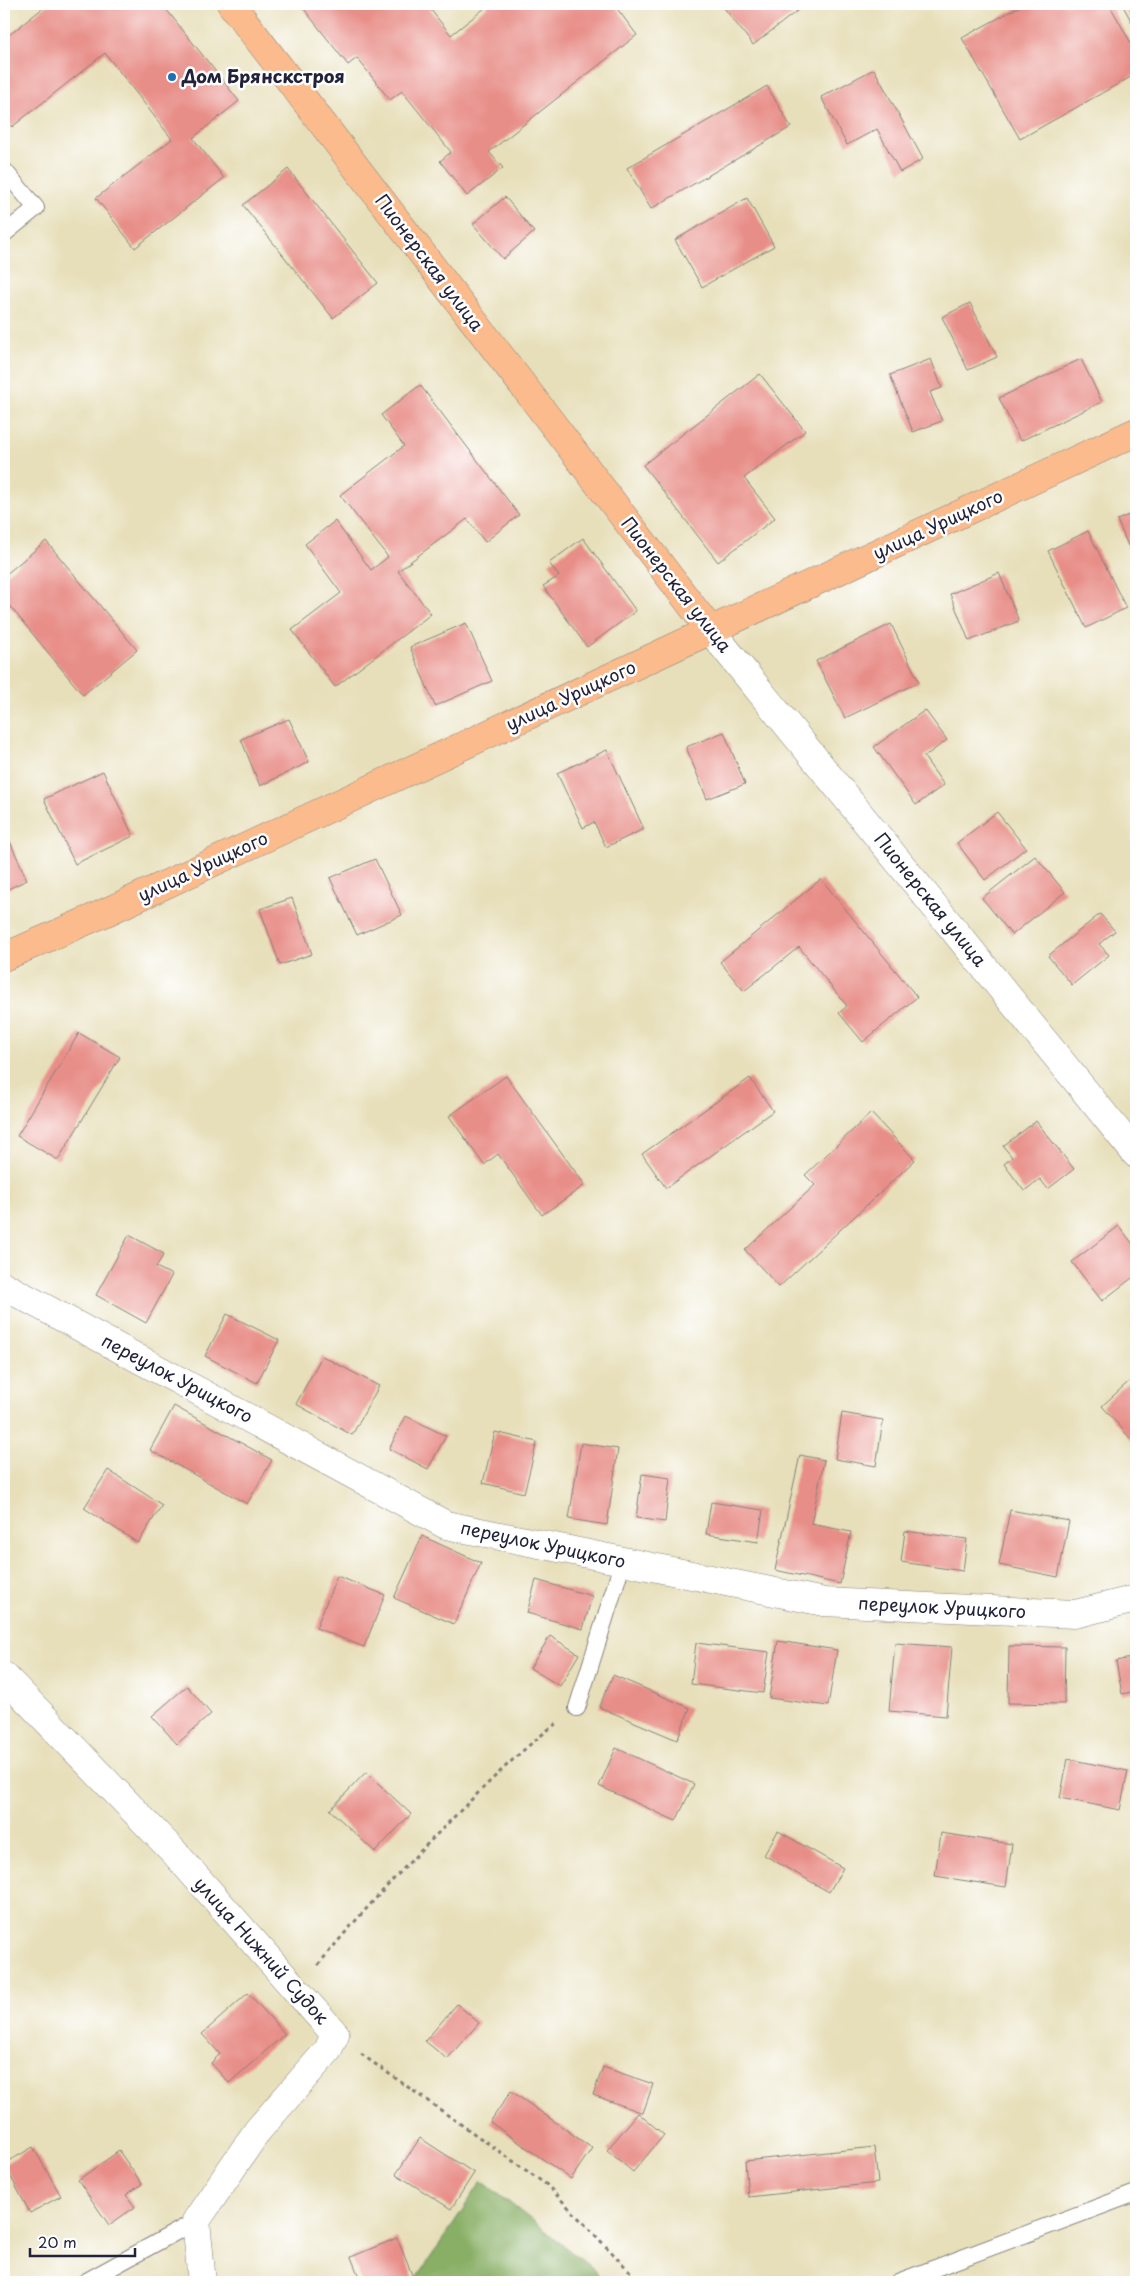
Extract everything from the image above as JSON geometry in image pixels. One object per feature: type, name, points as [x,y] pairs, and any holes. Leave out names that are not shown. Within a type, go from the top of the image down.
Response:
[{"type":"main road","name":"Пионерская улица","points":[[230,4],[711,631]]},
{"type":"main road","name":"улица Урицкого","points":[[4,957],[118,907],[1136,432]]},
{"type":"street","name":"Пионерская улица","points":[[711,631],[1136,1154]]},
{"type":"street","name":"переулок Урицкого","points":[[4,1286],[446,1525],[824,1602],[1075,1614],[1136,1599]]},
{"type":"street","name":"улица Нижний Судок","points":[[4,1676],[174,1852],[335,2034],[328,2050],[258,2130],[196,2221]]},
{"type":"street","points":[[196,2221],[202,2282]]},
{"type":"lane","points":[[4,170],[36,208],[4,234]]},
{"type":"lane","points":[[577,1708],[623,1561]]},
{"type":"lane","points":[[898,2282],[1136,2193]]},
{"type":"lane","points":[[86,2282],[196,2221]]},
{"type":"path","points":[[341,1938],[376,1898],[523,1748],[577,1708]]},
{"type":"path","points":[[365,2057],[547,2184],[640,2282]]},
{"type":"path","points":[[1131,2282],[1136,2280]]},
{"type":"green space","points":[[482,2181],[594,2270],[600,2282],[414,2282]]},
{"type":"building","name":"Дом Брянскстроя","points":[[48,4],[162,4],[239,101],[193,138],[224,178],[135,248],[96,198],[172,139],[105,53],[12,127],[4,116],[4,39]]},
{"type":"building","points":[[300,4],[426,4],[451,35],[490,4],[618,4],[615,6],[637,35],[489,152],[503,168],[467,196],[440,161],[451,152],[402,91],[390,100],[357,58],[348,65]]},
{"type":"building","points":[[721,4],[806,4],[753,45]]},
{"type":"building","points":[[1024,4],[1109,4],[1136,52],[1136,74],[1020,139],[962,38]]},
{"type":"building","points":[[1122,4],[1136,4],[1136,30]]},
{"type":"building","points":[[874,69],[923,159],[900,172],[877,129],[847,145],[821,97]]},
{"type":"building","points":[[767,86],[791,127],[651,209],[627,168]]},
{"type":"building","points":[[288,169],[378,283],[333,318],[243,205]]},
{"type":"building","points":[[505,197],[534,232],[503,259],[473,224]]},
{"type":"building","points":[[747,198],[774,246],[702,287],[675,240]]},
{"type":"building","points":[[970,303],[997,357],[968,370],[942,317]]},
{"type":"building","points":[[931,359],[942,388],[930,392],[942,421],[913,432],[890,375]]},
{"type":"building","points":[[1081,359],[1102,402],[1020,441],[999,398]]},
{"type":"building","points":[[760,374],[805,431],[744,478],[775,518],[718,562],[643,465]]},
{"type":"building","points":[[420,385],[519,515],[485,542],[467,519],[398,571],[431,614],[335,687],[292,630],[341,593],[305,544],[335,521],[371,570],[388,557],[340,495],[404,446],[381,415]]},
{"type":"building","points":[[1136,512],[1136,564],[1117,520]]},
{"type":"building","points":[[1088,531],[1126,608],[1086,628],[1048,551]]},
{"type":"building","points":[[583,538],[636,611],[587,647],[543,586],[559,576],[549,563]]},
{"type":"building","points":[[46,541],[137,650],[83,695],[4,599],[4,576]]},
{"type":"building","points":[[999,573],[1019,621],[969,641],[950,594]]},
{"type":"building","points":[[466,623],[492,681],[435,706],[410,647]]},
{"type":"building","points":[[891,624],[919,682],[845,718],[816,661]]},
{"type":"building","points":[[925,710],[947,740],[924,757],[944,785],[916,805],[874,747]]},
{"type":"building","points":[[289,719],[309,762],[260,786],[241,739]]},
{"type":"building","points":[[724,732],[745,784],[707,799],[686,747]]},
{"type":"building","points":[[607,750],[644,829],[606,847],[594,822],[583,828],[557,773]]},
{"type":"building","points":[[103,771],[133,836],[75,864],[44,799]]},
{"type":"building","points":[[997,812],[1026,848],[985,880],[957,843]]},
{"type":"building","points":[[4,828],[27,880],[4,891]]},
{"type":"building","points":[[1035,856],[1065,892],[1012,935],[982,898]]},
{"type":"building","points":[[375,859],[402,915],[357,935],[330,878]]},
{"type":"building","points":[[821,879],[917,997],[863,1042],[839,1013],[847,1006],[799,947],[744,991],[720,962]]},
{"type":"building","points":[[292,898],[312,954],[280,965],[260,909]]},
{"type":"building","points":[[1100,914],[1115,931],[1099,944],[1109,955],[1072,985],[1048,956]]},
{"type":"building","points":[[79,1033],[120,1057],[58,1160],[17,1136]]},
{"type":"building","points":[[506,1076],[585,1185],[542,1215],[498,1154],[484,1165],[449,1116]]},
{"type":"building","points":[[750,1078],[773,1111],[666,1188],[642,1154]]},
{"type":"building","points":[[871,1113],[915,1160],[779,1287],[745,1250],[815,1185],[805,1175]]},
{"type":"building","points":[[1036,1121],[1074,1169],[1048,1189],[1040,1179],[1024,1191],[1004,1164],[1012,1157],[1003,1146]]},
{"type":"building","points":[[1119,1226],[1136,1248],[1136,1275],[1102,1301],[1072,1262]]},
{"type":"building","points":[[129,1235],[164,1254],[156,1267],[172,1275],[146,1323],[96,1295]]},
{"type":"building","points":[[227,1314],[279,1340],[257,1383],[205,1356]]},
{"type":"building","points":[[1136,1321],[1136,1332],[1131,1326]]},
{"type":"building","points":[[322,1356],[379,1386],[352,1435],[296,1404]]},
{"type":"building","points":[[1136,1375],[1136,1445],[1102,1406]]},
{"type":"building","points":[[174,1406],[272,1460],[247,1504],[150,1450]]},
{"type":"building","points":[[842,1413],[883,1420],[876,1466],[835,1459]]},
{"type":"building","points":[[406,1416],[446,1436],[428,1469],[389,1449]]},
{"type":"building","points":[[495,1432],[537,1442],[524,1493],[483,1483]]},
{"type":"building","points":[[581,1443],[618,1449],[607,1525],[569,1519]]},
{"type":"building","points":[[800,1455],[824,1460],[811,1524],[851,1532],[840,1584],[775,1570]]},
{"type":"building","points":[[108,1470],[162,1505],[138,1543],[84,1508]]},
{"type":"building","points":[[642,1474],[670,1478],[665,1522],[636,1518]]},
{"type":"building","points":[[711,1502],[763,1510],[758,1542],[706,1534]]},
{"type":"building","points":[[1010,1510],[1069,1521],[1058,1577],[999,1565]]},
{"type":"building","points":[[905,1531],[967,1539],[963,1571],[901,1562]]},
{"type":"building","points":[[422,1536],[481,1563],[454,1624],[394,1598]]},
{"type":"building","points":[[337,1576],[385,1595],[364,1647],[316,1628]]},
{"type":"building","points":[[536,1580],[592,1596],[583,1629],[527,1613]]},
{"type":"building","points":[[550,1636],[579,1654],[560,1686],[530,1668]]},
{"type":"building","points":[[778,1641],[837,1650],[828,1706],[769,1698]]},
{"type":"building","points":[[696,1643],[769,1652],[763,1693],[691,1684]]},
{"type":"building","points":[[895,1643],[952,1647],[946,1716],[889,1711]]},
{"type":"building","points":[[1009,1646],[1065,1647],[1064,1704],[1008,1703]]},
{"type":"building","points":[[1136,1657],[1136,1691],[1122,1694],[1116,1661]]},
{"type":"building","points":[[613,1675],[690,1708],[677,1740],[599,1707]]},
{"type":"building","points":[[187,1686],[211,1714],[177,1744],[152,1716]]},
{"type":"building","points":[[616,1748],[694,1784],[676,1821],[599,1786]]},
{"type":"building","points":[[1068,1759],[1128,1771],[1120,1810],[1060,1798]]},
{"type":"building","points":[[366,1772],[411,1814],[375,1852],[330,1810]]},
{"type":"building","points":[[778,1831],[843,1868],[829,1892],[764,1855]]},
{"type":"building","points":[[941,1833],[1012,1844],[1006,1887],[935,1876]]},
{"type":"building","points":[[248,1993],[285,2034],[229,2083],[211,2063],[220,2054],[202,2034]]},
{"type":"building","points":[[457,2004],[479,2023],[447,2059],[425,2041]]},
{"type":"building","points":[[603,2067],[653,2084],[643,2113],[593,2095]]},
{"type":"building","points":[[511,2091],[592,2148],[571,2179],[490,2122]]},
{"type":"building","points":[[638,2113],[664,2135],[633,2172],[607,2150]]},
{"type":"building","points":[[420,2138],[474,2173],[451,2209],[396,2174]]},
{"type":"building","points":[[33,2147],[61,2196],[30,2213],[4,2164]]},
{"type":"building","points":[[874,2147],[878,2183],[748,2197],[745,2161]]},
{"type":"building","points":[[119,2151],[142,2184],[126,2195],[135,2207],[109,2225],[78,2180]]},
{"type":"building","points":[[397,2238],[415,2282],[361,2282],[351,2257]]},
{"type":"place","name":"Дом Брянскстроя","points":[[172,77]]}]
